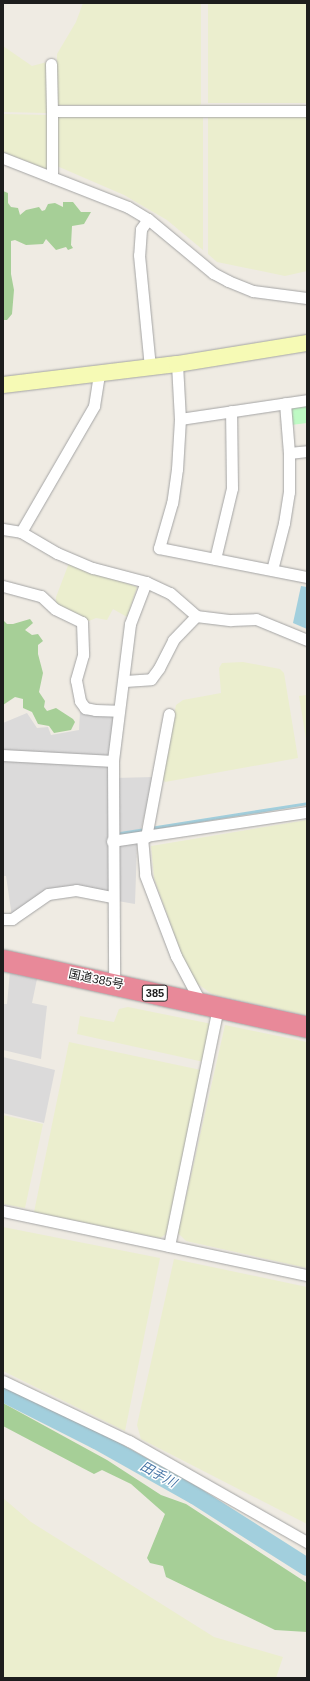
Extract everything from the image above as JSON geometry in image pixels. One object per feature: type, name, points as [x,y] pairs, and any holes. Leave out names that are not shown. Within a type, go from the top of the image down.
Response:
[{"type":"highway","name":"国道385号","points":[[3,960],[307,1027]]},
{"type":"street","points":[[51,64],[52,177]]},
{"type":"street","points":[[52,111],[307,111]]},
{"type":"street","points":[[3,158],[128,208],[148,219],[213,273],[228,281],[253,291],[307,298]]},
{"type":"street","points":[[148,219],[141,229],[139,255],[150,367]]},
{"type":"street","points":[[3,385],[177,364],[307,343]]},
{"type":"street","points":[[177,364],[180,419],[172,503],[158,548],[307,577]]},
{"type":"street","points":[[22,532],[94,406],[99,374]]},
{"type":"street","points":[[180,419],[307,400]]},
{"type":"street","points":[[272,570],[284,523],[289,492],[289,453],[285,403]]},
{"type":"street","points":[[215,559],[232,488],[231,411]]},
{"type":"street","points":[[289,453],[307,451]]},
{"type":"street","points":[[3,528],[22,532],[57,553],[93,568],[146,582],[170,593],[196,616],[231,620],[256,619],[307,640]]},
{"type":"street","points":[[114,984],[112,897],[113,760],[118,710],[124,680],[130,624],[146,582]]},
{"type":"street","points":[[3,586],[41,596],[55,608],[82,622],[83,655],[76,680],[80,701],[85,708],[95,710],[118,710]]},
{"type":"street","points":[[124,680],[151,678],[159,668],[173,640],[196,616]]},
{"type":"street","points":[[169,714],[144,837],[145,875],[176,956],[210,1005],[169,1246]]},
{"type":"street","points":[[3,755],[113,760]]},
{"type":"street","points":[[112,841],[307,812]]},
{"type":"street","points":[[3,919],[12,920],[48,894],[76,890],[112,897]]},
{"type":"street","points":[[3,1211],[307,1275]]},
{"type":"street","points":[[3,1381],[129,1441],[307,1542]]},
{"type":"shaded area","points":[[80,712],[121,712],[115,778],[154,777],[137,845],[135,904],[83,895],[53,895],[12,917],[6,876],[3,876],[3,723],[27,713],[37,728],[48,727],[51,735],[79,730]]},
{"type":"shaded area","points":[[10,972],[37,979],[32,1003],[47,1006],[41,1059],[3,1050],[3,1004],[7,1004]]},
{"type":"shaded area","points":[[3,1057],[55,1070],[44,1123],[3,1113]]},
{"type":"green space","points":[[83,3],[201,3],[201,104],[198,107],[56,105],[57,54],[76,22]]},
{"type":"green space","points":[[208,3],[307,3],[307,103],[208,103]]},
{"type":"green space","points":[[3,46],[32,66],[47,62],[47,113],[3,112]]},
{"type":"green space","points":[[3,114],[48,115],[49,165],[46,169],[3,152]]},
{"type":"green space","points":[[307,114],[307,271],[285,276],[217,262],[208,254],[208,117]]},
{"type":"green space","points":[[62,115],[203,115],[203,250],[167,220],[124,195],[57,166],[56,119]]},
{"type":"green space","points":[[3,191],[8,193],[8,203],[11,207],[18,208],[20,215],[26,210],[39,207],[42,211],[45,210],[48,204],[55,203],[63,207],[63,202],[73,202],[81,212],[91,212],[84,224],[72,226],[71,245],[73,248],[68,250],[66,247],[56,250],[46,239],[43,244],[26,245],[15,240],[11,241],[11,274],[14,290],[12,314],[7,320],[3,320]]},
{"type":"green space","points":[[307,405],[307,423],[291,425],[289,412],[293,407]]},
{"type":"green space","points":[[69,563],[137,587],[127,617],[113,609],[107,620],[96,618],[89,621],[56,605],[56,597]]},
{"type":"green space","points":[[30,619],[33,623],[25,630],[32,635],[38,634],[43,641],[38,645],[38,654],[43,673],[39,692],[45,701],[44,707],[47,711],[56,708],[73,719],[75,722],[71,730],[54,733],[49,726],[38,724],[32,712],[23,708],[23,699],[15,697],[3,705],[3,620],[7,624],[13,624]]},
{"type":"green space","points":[[243,662],[280,669],[284,673],[298,758],[165,782],[161,777],[176,705],[183,700],[221,693],[219,668],[222,663]]},
{"type":"green space","points":[[307,695],[307,745],[299,696]]},
{"type":"green space","points":[[307,820],[307,1015],[212,994],[195,982],[185,964],[154,878],[151,846]]},
{"type":"green space","points":[[128,1007],[212,1024],[204,1062],[77,1034],[80,1016],[114,1022],[119,1009]]},
{"type":"green space","points":[[225,1025],[307,1042],[307,1268],[186,1241],[178,1233]]},
{"type":"green space","points":[[69,1042],[201,1070],[166,1234],[160,1238],[34,1212]]},
{"type":"green space","points":[[3,1115],[43,1124],[25,1208],[3,1204]]},
{"type":"green space","points":[[3,1227],[160,1258],[125,1431],[3,1371]]},
{"type":"green space","points":[[174,1259],[307,1287],[307,1524],[141,1439],[137,1425]]},
{"type":"green space","points":[[3,1403],[107,1460],[161,1495],[186,1504],[307,1583],[307,1632],[275,1630],[166,1577],[163,1566],[150,1563],[147,1558],[165,1514],[131,1484],[102,1470],[94,1474],[3,1426]]},
{"type":"green space","points":[[3,1498],[31,1522],[214,1637],[283,1657],[276,1678],[3,1678]]},
{"type":"water","points":[[301,586],[307,587],[307,629],[293,623]]},
{"type":"waterway","points":[[150,828],[307,803]]},
{"type":"waterway","points":[[120,833],[144,829]]},
{"type":"waterway","name":"田手川","points":[[3,1393],[96,1440],[194,1495],[307,1567]]}]
